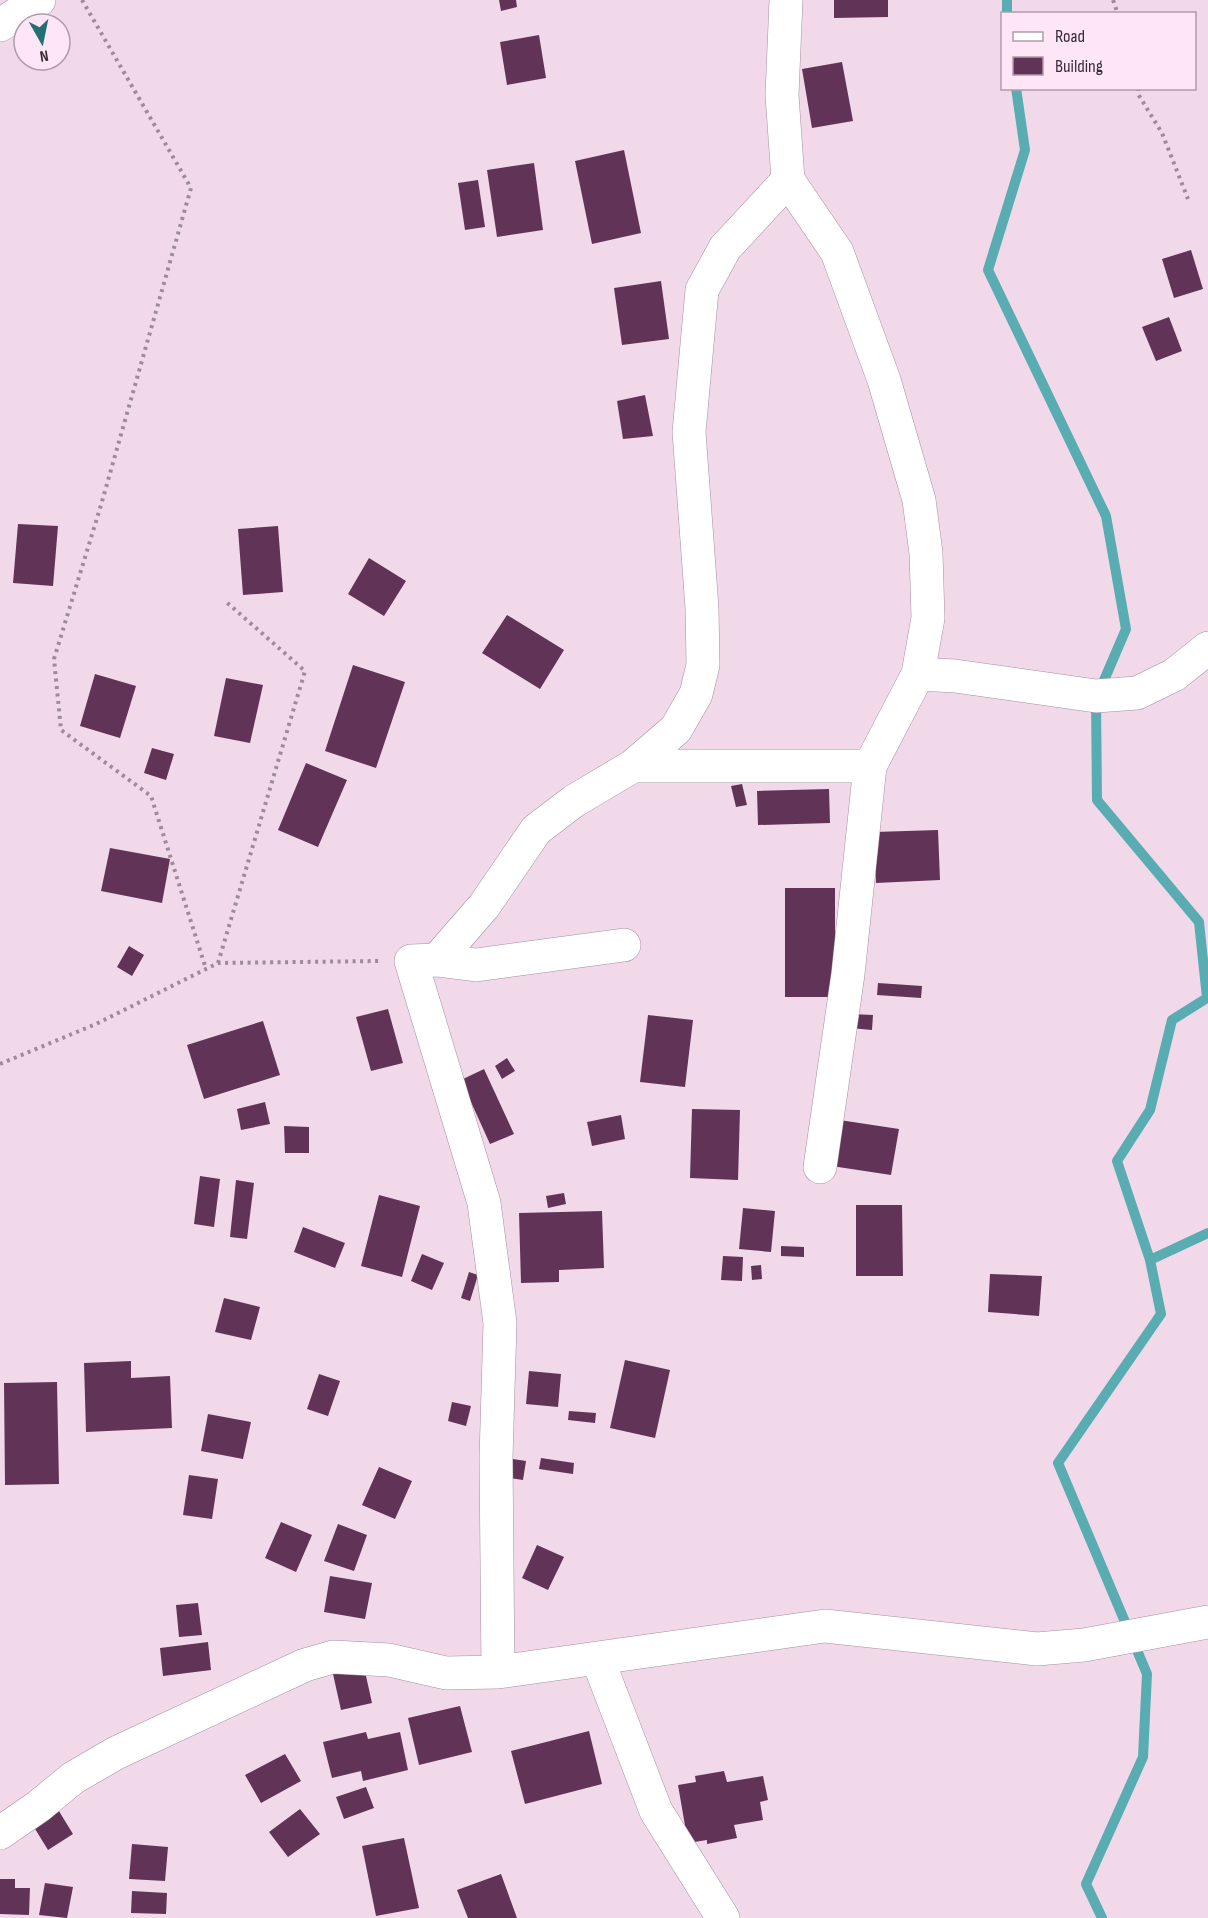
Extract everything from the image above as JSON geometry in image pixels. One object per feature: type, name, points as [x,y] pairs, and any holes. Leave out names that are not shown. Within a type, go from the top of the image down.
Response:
[{"type":"street","points":[[0,25],[39,0]]},
{"type":"street","points":[[786,0],[782,95],[788,180],[837,252],[885,380],[919,500],[926,553],[928,618],[918,674],[870,766],[848,974],[820,1167]]},
{"type":"street","points":[[424,960],[484,906],[536,830],[574,801],[633,766],[676,729],[696,694],[703,665],[702,608],[689,432],[702,290],[725,248],[788,180]]},
{"type":"street","points":[[918,674],[955,676],[1096,696],[1137,693],[1174,675],[1208,648]]},
{"type":"street","points":[[633,766],[870,766]]},
{"type":"street","points":[[424,960],[476,965],[624,945]]},
{"type":"street","points":[[424,960],[484,1203],[500,1323],[496,1458],[498,1672]]},
{"type":"street","points":[[0,1833],[22,1819],[73,1778],[116,1753],[305,1665],[333,1657],[389,1660],[446,1672],[498,1672],[598,1660],[825,1626],[1037,1649],[1084,1646],[1208,1622]]},
{"type":"street","points":[[598,1660],[656,1811],[723,1918]]},
{"type":"path","points":[[82,0],[191,189],[101,505],[54,659],[61,730],[151,796],[206,969]]},
{"type":"path","points":[[1138,90],[1138,94],[1162,133],[1188,199]]},
{"type":"path","points":[[218,963],[305,670],[224,600]]},
{"type":"path","points":[[0,1064],[96,1024],[218,963],[424,960]]},
{"type":"building","points":[[499,0],[516,0],[517,7],[501,11]]},
{"type":"building","points":[[834,0],[888,0],[888,17],[834,18]]},
{"type":"building","points":[[539,35],[546,78],[507,85],[500,42]]},
{"type":"building","points":[[842,62],[853,121],[812,128],[802,69]]},
{"type":"building","points":[[624,150],[641,233],[592,244],[575,161]]},
{"type":"building","points":[[534,163],[543,230],[497,237],[487,170]]},
{"type":"building","points":[[478,180],[485,227],[465,230],[458,183]]},
{"type":"building","points":[[1191,250],[1203,289],[1174,298],[1162,259]]},
{"type":"building","points":[[661,281],[669,339],[622,345],[614,288]]},
{"type":"building","points":[[1169,317],[1182,351],[1156,361],[1142,327]]},
{"type":"building","points":[[645,395],[653,436],[623,439],[617,401]]},
{"type":"building","points":[[18,524],[58,526],[53,586],[13,583]]},
{"type":"building","points":[[278,526],[283,592],[243,595],[238,529]]},
{"type":"building","points":[[369,558],[406,581],[384,616],[348,594]]},
{"type":"building","points":[[507,615],[564,650],[540,689],[482,653]]},
{"type":"building","points":[[353,665],[405,682],[376,768],[325,751]]},
{"type":"building","points":[[95,674],[136,686],[120,738],[80,726]]},
{"type":"building","points":[[226,678],[263,685],[250,743],[214,736]]},
{"type":"building","points":[[152,748],[174,754],[166,780],[144,773]]},
{"type":"building","points":[[306,763],[347,780],[318,847],[278,830]]},
{"type":"building","points":[[742,784],[747,805],[736,807],[731,786]]},
{"type":"building","points":[[829,789],[830,823],[758,825],[757,791]]},
{"type":"building","points":[[938,830],[940,880],[876,883],[874,832]]},
{"type":"building","points":[[110,848],[170,859],[162,903],[101,891]]},
{"type":"building","points":[[785,888],[835,888],[835,997],[785,997]]},
{"type":"building","points":[[129,946],[144,955],[132,976],[117,967]]},
{"type":"building","points":[[878,983],[922,986],[921,998],[877,995]]},
{"type":"building","points":[[388,1009],[403,1063],[371,1071],[356,1017]]},
{"type":"building","points":[[851,1014],[873,1015],[872,1030],[850,1028]]},
{"type":"building","points":[[648,1015],[693,1020],[685,1087],[640,1082]]},
{"type":"building","points":[[263,1021],[280,1075],[204,1099],[187,1045]]},
{"type":"building","points":[[507,1058],[515,1071],[502,1079],[495,1066]]},
{"type":"building","points":[[484,1069],[514,1134],[490,1144],[461,1080]]},
{"type":"building","points":[[265,1102],[270,1124],[241,1130],[237,1109]]},
{"type":"building","points":[[692,1109],[740,1110],[738,1180],[690,1178]]},
{"type":"building","points":[[621,1115],[625,1139],[592,1146],[587,1122]]},
{"type":"building","points":[[833,1119],[899,1129],[891,1175],[825,1165]]},
{"type":"building","points":[[284,1126],[309,1127],[309,1153],[285,1153]]},
{"type":"building","points":[[200,1176],[220,1179],[214,1227],[194,1224]]},
{"type":"building","points":[[236,1180],[254,1183],[247,1239],[230,1237]]},
{"type":"building","points":[[564,1193],[566,1204],[548,1208],[546,1196]]},
{"type":"building","points":[[379,1195],[420,1206],[402,1277],[361,1266]]},
{"type":"building","points":[[856,1205],[902,1205],[903,1276],[856,1276]]},
{"type":"building","points":[[743,1208],[775,1211],[771,1252],[739,1249]]},
{"type":"building","points":[[602,1211],[604,1268],[559,1270],[559,1282],[521,1283],[519,1213]]},
{"type":"building","points":[[303,1227],[345,1243],[335,1268],[294,1252]]},
{"type":"building","points":[[781,1246],[804,1247],[804,1257],[781,1256]]},
{"type":"building","points":[[422,1254],[444,1263],[432,1290],[411,1281]]},
{"type":"building","points":[[723,1256],[743,1257],[742,1281],[721,1280]]},
{"type":"building","points":[[761,1265],[762,1279],[752,1280],[751,1266]]},
{"type":"building","points":[[469,1272],[478,1275],[470,1301],[461,1298]]},
{"type":"building","points":[[990,1274],[1042,1276],[1039,1316],[988,1312]]},
{"type":"building","points":[[224,1298],[260,1307],[251,1340],[215,1332]]},
{"type":"building","points":[[625,1360],[670,1370],[655,1438],[610,1428]]},
{"type":"building","points":[[131,1361],[131,1378],[170,1376],[172,1428],[86,1432],[84,1363]]},
{"type":"building","points":[[529,1371],[561,1374],[558,1407],[526,1404]]},
{"type":"building","points":[[319,1374],[340,1381],[328,1416],[307,1409]]},
{"type":"building","points":[[57,1382],[59,1484],[5,1485],[4,1383]]},
{"type":"building","points":[[452,1402],[471,1406],[466,1426],[448,1421]]},
{"type":"building","points":[[569,1411],[596,1413],[595,1423],[568,1420]]},
{"type":"building","points":[[208,1414],[251,1422],[243,1459],[201,1451]]},
{"type":"building","points":[[507,1458],[526,1461],[523,1480],[504,1477]]},
{"type":"building","points":[[541,1458],[574,1463],[573,1474],[539,1469]]},
{"type":"building","points":[[379,1467],[412,1481],[395,1519],[362,1505]]},
{"type":"building","points":[[189,1475],[218,1479],[212,1519],[183,1515]]},
{"type":"building","points":[[281,1522],[312,1535],[296,1572],[265,1558]]},
{"type":"building","points":[[338,1524],[367,1535],[354,1571],[324,1561]]},
{"type":"building","points":[[537,1545],[564,1557],[548,1590],[522,1578]]},
{"type":"building","points":[[330,1576],[372,1583],[365,1619],[324,1612]]},
{"type":"building","points":[[198,1603],[202,1635],[179,1637],[176,1605]]},
{"type":"building","points":[[208,1642],[211,1670],[163,1676],[160,1648]]},
{"type":"building","points":[[364,1667],[372,1703],[341,1710],[333,1674]]},
{"type":"building","points":[[460,1706],[472,1752],[419,1765],[408,1718]]},
{"type":"building","points":[[589,1731],[602,1784],[525,1804],[511,1751]]},
{"type":"building","points":[[366,1732],[368,1739],[400,1732],[408,1770],[363,1781],[361,1771],[332,1778],[323,1742]]},
{"type":"building","points":[[285,1754],[301,1781],[261,1803],[245,1775]]},
{"type":"building","points":[[724,1771],[727,1782],[763,1776],[768,1800],[760,1802],[763,1820],[734,1825],[737,1838],[707,1844],[707,1840],[688,1843],[678,1785],[696,1782],[695,1776]]},
{"type":"building","points":[[366,1787],[374,1808],[344,1819],[336,1797]]},
{"type":"building","points":[[54,1803],[73,1834],[48,1850],[29,1819]]},
{"type":"building","points":[[300,1809],[320,1834],[288,1857],[269,1832]]},
{"type":"building","points":[[404,1838],[419,1908],[376,1916],[362,1846]]},
{"type":"building","points":[[132,1844],[168,1847],[165,1881],[129,1879]]},
{"type":"building","points":[[501,1874],[517,1918],[468,1918],[457,1890]]},
{"type":"building","points":[[0,1879],[15,1879],[15,1888],[30,1888],[29,1915],[0,1914]]},
{"type":"building","points":[[45,1883],[73,1887],[67,1918],[39,1915]]},
{"type":"building","points":[[132,1891],[167,1893],[166,1914],[131,1913]]},
{"type":"waterway","points":[[1007,0],[1007,12]]},
{"type":"waterway","points":[[1016,90],[1025,150],[988,270],[1106,516],[1126,629],[1096,699],[1097,800],[1199,922],[1207,998],[1172,1020],[1150,1110],[1117,1161],[1150,1260],[1161,1314],[1058,1463],[1147,1674],[1143,1757],[1086,1884],[1102,1918]]},
{"type":"waterway","points":[[1150,1260],[1208,1233]]}]
